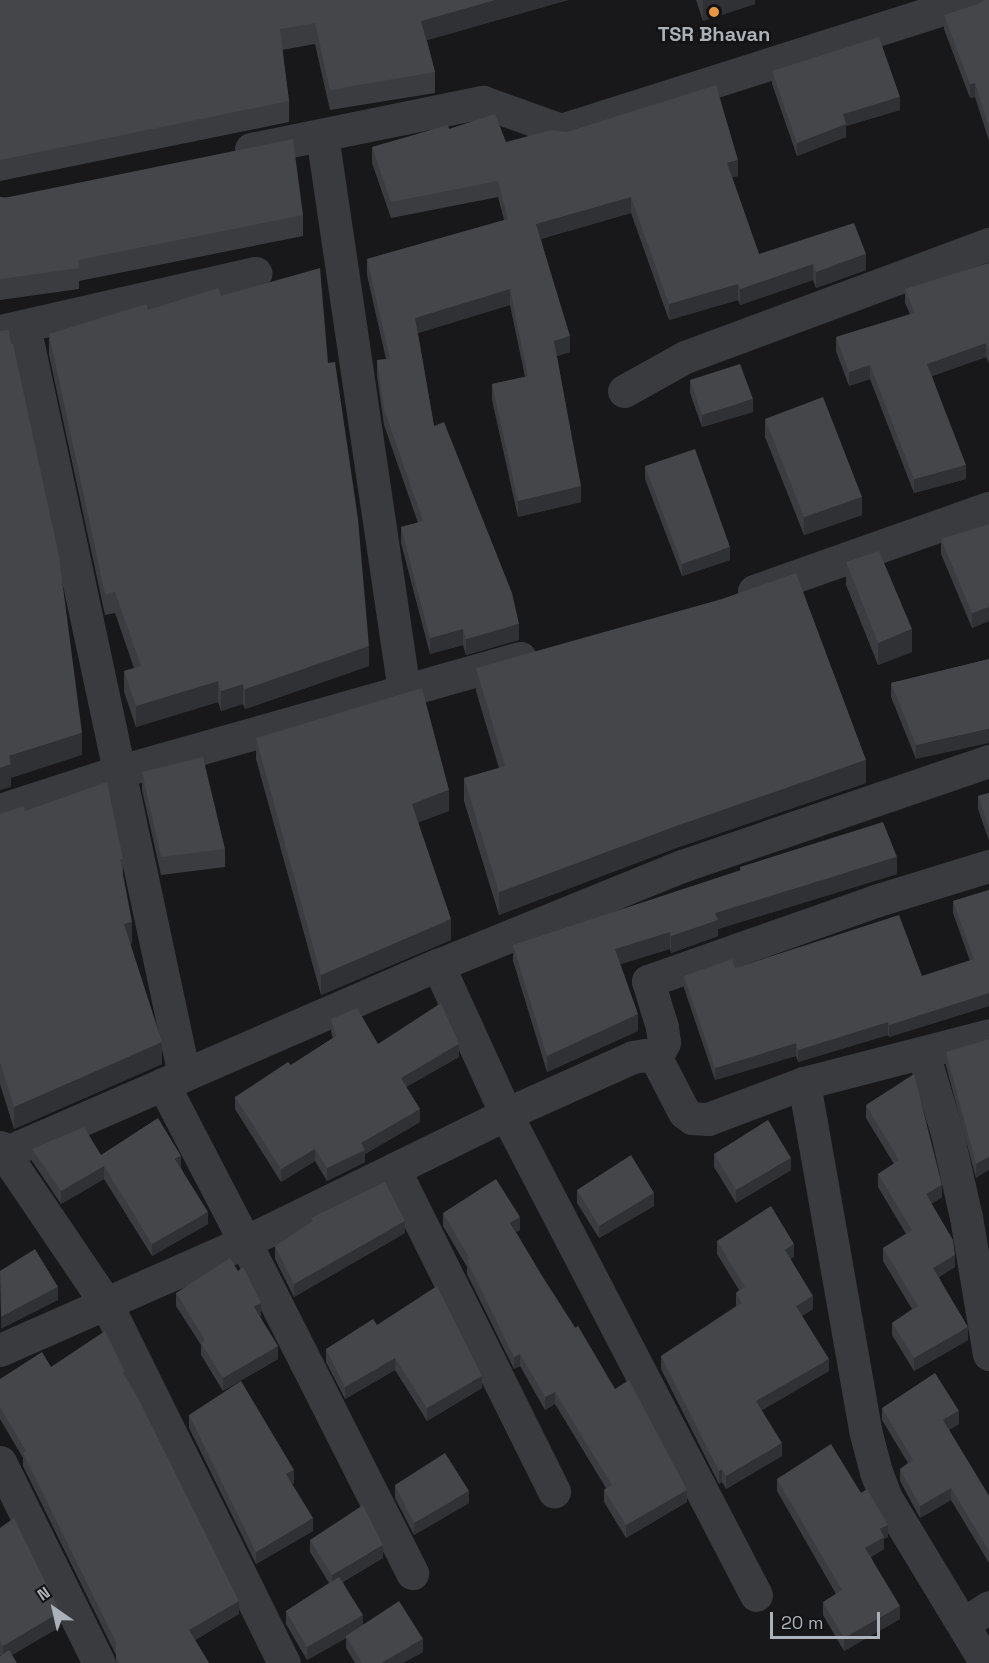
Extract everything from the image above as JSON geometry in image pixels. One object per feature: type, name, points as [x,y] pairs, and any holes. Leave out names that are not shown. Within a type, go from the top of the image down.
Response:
[{"type":"street","points":[[218,156],[483,102],[561,130],[972,0]]},
{"type":"street","points":[[322,135],[405,690]]},
{"type":"street","points":[[624,391],[685,357],[989,244]]},
{"type":"street","points":[[255,273],[12,329],[117,772],[173,1080],[245,1242],[412,1573]]},
{"type":"street","points":[[728,600],[989,508]]},
{"type":"street","points":[[0,810],[117,772],[555,649]]},
{"type":"street","points":[[284,1663],[107,1305],[1,1152],[438,965],[682,866],[989,761]]},
{"type":"street","points":[[656,1058],[664,1042],[663,1027],[648,981],[875,901],[989,866]]},
{"type":"street","points":[[438,965],[506,1114],[756,1595]]},
{"type":"street","points":[[0,1350],[107,1305],[245,1242],[506,1114],[633,1057],[645,1055],[656,1058],[684,1112],[692,1118],[708,1119],[804,1083],[989,1035]]},
{"type":"street","points":[[922,1053],[947,1133],[966,1216],[989,1354]]},
{"type":"street","points":[[804,1083],[865,1430],[876,1472],[886,1498],[976,1616],[986,1663]]},
{"type":"street","points":[[394,1169],[554,1491]]},
{"type":"street","points":[[0,1462],[99,1663]]},
{"type":"building","points":[[0,0],[495,0],[421,21],[435,72],[330,90],[315,23],[280,29],[289,101],[0,160]]},
{"type":"building","points":[[989,0],[989,127],[975,83],[970,84],[944,15]]},
{"type":"building","points":[[879,37],[900,97],[843,114],[846,124],[797,143],[772,71]]},
{"type":"building","points":[[716,85],[738,160],[727,163],[759,254],[854,223],[866,254],[816,272],[813,264],[740,289],[738,284],[669,304],[631,197],[536,224],[570,336],[554,341],[581,486],[518,501],[492,384],[528,376],[510,289],[415,318],[434,426],[444,422],[512,593],[519,624],[466,639],[463,629],[430,638],[401,527],[423,521],[384,409],[377,360],[390,359],[367,259],[508,219],[498,181],[391,202],[372,147],[448,125],[449,129],[495,114],[506,142],[551,130],[567,132]]},
{"type":"building","points":[[293,139],[303,215],[78,260],[79,268],[0,279],[0,197]]},
{"type":"building","points":[[989,263],[989,350],[986,343],[927,364],[966,465],[914,479],[870,365],[849,372],[836,337],[915,313],[905,289]]},
{"type":"building","points":[[320,268],[328,363],[335,362],[358,519],[369,646],[245,689],[243,684],[221,691],[218,681],[136,706],[124,671],[141,666],[115,592],[105,594],[49,334],[146,304],[148,310],[218,288],[221,296]]},
{"type":"building","points":[[9,330],[59,556],[82,733],[9,756],[11,764],[0,768],[0,331]]},
{"type":"building","points":[[740,364],[753,399],[702,415],[690,380]]},
{"type":"building","points":[[823,397],[862,497],[804,517],[765,419]]},
{"type":"building","points":[[695,449],[730,547],[682,564],[645,466]]},
{"type":"building","points":[[989,524],[989,607],[972,613],[941,539]]},
{"type":"building","points":[[879,551],[912,629],[878,643],[846,562]]},
{"type":"building","points":[[796,573],[866,760],[676,826],[499,892],[464,778],[505,766],[476,668],[722,599]]},
{"type":"building","points":[[989,659],[989,729],[916,745],[891,683]]},
{"type":"building","points":[[422,688],[449,790],[412,804],[451,919],[321,975],[256,738]]},
{"type":"building","points":[[203,757],[225,849],[161,857],[142,772]]},
{"type":"building","points":[[107,782],[123,859],[120,859],[132,922],[124,924],[162,1042],[14,1107],[0,1062],[0,814],[24,806],[25,811]]},
{"type":"building","points":[[989,793],[989,828],[978,796]]},
{"type":"building","points":[[883,822],[897,857],[715,913],[718,920],[671,936],[670,932],[615,949],[638,1014],[547,1056],[513,945],[741,870],[740,867]]},
{"type":"building","points":[[989,890],[989,993],[889,1025],[888,1022],[798,1050],[796,1043],[715,1068],[684,976],[732,959],[735,968],[899,915],[922,976],[974,959],[953,901]]},
{"type":"building","points":[[441,1003],[459,1044],[401,1078],[420,1109],[361,1143],[365,1150],[327,1168],[315,1149],[281,1169],[235,1097],[288,1062],[291,1065],[336,1036],[331,1019],[357,1008],[378,1044]]},
{"type":"building","points":[[989,1039],[989,1157],[976,1164],[946,1052]]},
{"type":"building","points":[[914,1074],[942,1185],[926,1194],[953,1240],[955,1255],[933,1268],[968,1327],[914,1358],[892,1323],[918,1306],[883,1248],[912,1230],[878,1174],[899,1160],[866,1105]]},
{"type":"building","points":[[158,1118],[181,1156],[175,1159],[208,1212],[152,1244],[104,1166],[61,1191],[32,1149],[84,1127],[101,1155]]},
{"type":"building","points":[[768,1120],[791,1158],[736,1190],[714,1154]]},
{"type":"building","points":[[631,1155],[654,1193],[599,1226],[577,1190]]},
{"type":"building","points":[[496,1179],[520,1217],[510,1223],[542,1276],[575,1328],[578,1326],[615,1389],[629,1380],[687,1490],[626,1525],[604,1490],[612,1485],[555,1392],[545,1397],[520,1354],[514,1357],[467,1261],[470,1259],[443,1213]]},
{"type":"building","points":[[385,1182],[405,1221],[294,1284],[275,1246],[313,1221],[311,1218]]},
{"type":"building","points":[[771,1206],[794,1244],[785,1250],[813,1296],[796,1306],[829,1359],[756,1401],[782,1443],[726,1476],[722,1469],[719,1471],[661,1356],[742,1303],[736,1293],[745,1287],[717,1241]]},
{"type":"building","points":[[35,1249],[58,1287],[1,1317],[0,1271]]},
{"type":"building","points":[[230,1258],[238,1271],[243,1267],[261,1303],[254,1307],[278,1346],[223,1378],[201,1343],[205,1340],[176,1293]]},
{"type":"building","points":[[437,1286],[482,1376],[427,1408],[395,1358],[345,1387],[326,1349],[373,1319],[377,1325]]},
{"type":"building","points":[[105,1331],[125,1372],[123,1373],[138,1398],[239,1601],[189,1630],[209,1663],[120,1663],[116,1657],[116,1642],[23,1453],[26,1451],[0,1407],[0,1379],[42,1352],[51,1367]]},
{"type":"building","points":[[935,1373],[959,1411],[943,1420],[989,1496],[989,1551],[951,1488],[920,1506],[900,1469],[913,1460],[882,1408]]},
{"type":"building","points":[[241,1381],[294,1470],[286,1474],[313,1518],[256,1552],[189,1415]]},
{"type":"building","points":[[831,1444],[861,1493],[867,1489],[888,1525],[880,1529],[884,1537],[865,1548],[900,1606],[844,1638],[823,1602],[842,1590],[777,1479]]},
{"type":"building","points":[[445,1453],[469,1491],[414,1523],[395,1485]]},
{"type":"building","points":[[363,1505],[383,1545],[332,1575],[310,1540]]},
{"type":"building","points":[[14,1518],[60,1612],[3,1646],[0,1640],[0,1528]]},
{"type":"building","points":[[339,1577],[363,1615],[307,1647],[286,1611]]},
{"type":"building","points":[[399,1601],[423,1639],[381,1663],[362,1663],[346,1636]]},
{"type":"building","points":[[9,1650],[17,1663],[0,1663],[0,1656]]},
{"type":"place","name":"TSR Bhavan","points":[[714,12]]}]
